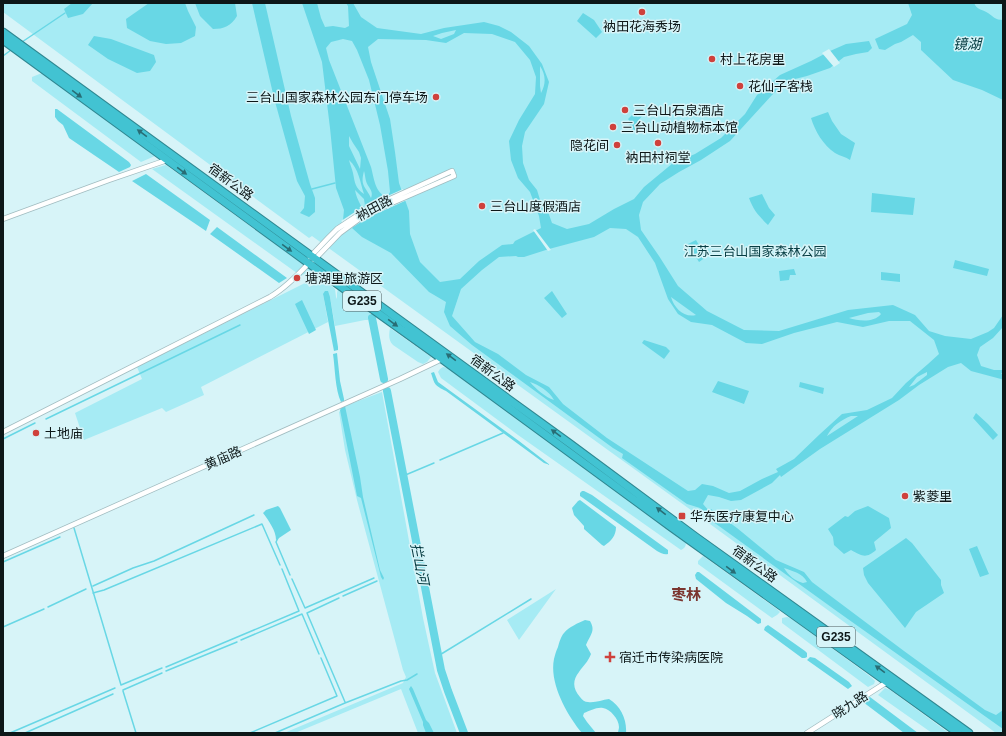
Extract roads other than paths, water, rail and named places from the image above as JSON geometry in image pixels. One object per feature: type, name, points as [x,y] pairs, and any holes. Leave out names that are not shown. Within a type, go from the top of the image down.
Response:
[{"type":"highway","name":"宿新公路","points":[[3,32],[7,40],[311,261],[671,527],[958,733]]},
{"type":"highway","name":"宿新公路","points":[[26,53],[167,160],[569,443],[969,733]]},
{"type":"street","points":[[3,219],[102,182],[167,160]]},
{"type":"street","name":"衲田路","points":[[3,432],[270,297],[290,282],[338,231],[406,194],[453,174]]},
{"type":"street","name":"黄庙路","points":[[3,556],[442,359]]},
{"type":"street","name":"晓九路","points":[[807,733],[886,682],[895,680]]},
{"type":"water","points":[[72,3],[93,3],[83,14],[68,18],[64,9]]},
{"type":"water","points":[[149,3],[185,3],[196,27],[195,36],[181,43],[166,44],[150,41],[127,28],[126,19]]},
{"type":"water","points":[[195,3],[235,3],[237,16],[227,26],[213,29],[200,16]]},
{"type":"water","points":[[252,3],[265,3],[291,116],[315,198],[315,212],[309,217],[300,213],[304,208],[305,196],[297,181],[274,98]]},
{"type":"water","points":[[302,3],[317,3],[325,27],[333,26],[345,28],[349,26],[348,6],[346,3],[353,3],[361,17],[377,28],[421,34],[444,28],[484,22],[499,26],[511,32],[529,46],[542,64],[549,82],[544,104],[525,132],[522,146],[523,163],[529,180],[537,190],[541,203],[547,209],[552,223],[567,229],[589,224],[634,199],[644,187],[673,163],[695,154],[721,138],[745,114],[757,95],[780,75],[846,44],[869,41],[872,48],[868,52],[844,57],[830,68],[791,80],[786,83],[772,95],[730,141],[660,184],[643,202],[639,215],[641,230],[678,286],[707,311],[744,330],[779,331],[848,310],[893,305],[915,315],[929,331],[945,336],[971,339],[994,328],[1003,315],[1003,327],[993,338],[980,347],[977,355],[981,366],[994,370],[1003,370],[1003,373],[1001,373],[1003,375],[1003,380],[971,371],[961,363],[948,367],[919,385],[899,400],[820,449],[781,477],[780,475],[772,483],[741,500],[731,501],[708,495],[703,504],[709,511],[711,509],[737,528],[776,560],[804,572],[812,582],[985,710],[996,715],[1003,710],[1003,729],[705,516],[706,514],[700,508],[687,504],[622,458],[623,454],[472,345],[450,326],[444,312],[446,302],[429,292],[391,253],[362,237],[343,220],[344,210],[336,188],[322,62]],"holes":[[[456,30],[454,34],[441,39],[433,36]],[[464,33],[492,34],[515,42],[530,60],[536,77],[535,94],[519,120],[509,141],[511,160],[518,178],[530,192],[539,216],[541,228],[515,241],[513,244],[502,245],[479,261],[460,279],[440,282],[420,262],[410,234],[409,211],[399,183],[390,119],[371,62],[368,47],[378,39],[426,40],[446,43]],[[343,39],[352,41],[369,80],[380,125],[388,171],[390,192],[387,197],[377,189],[371,167],[329,60],[326,48],[331,42]],[[540,66],[544,76],[543,90],[541,93]],[[349,136],[361,158],[360,169],[349,146]],[[349,160],[355,167],[364,194],[356,185]],[[364,171],[366,181],[371,191],[371,198],[363,183]],[[355,190],[364,199],[365,206],[361,206]],[[610,228],[626,229],[638,237],[655,263],[668,299],[678,314],[691,322],[712,325],[746,343],[762,344],[794,333],[837,322],[863,327],[889,321],[910,321],[934,340],[939,354],[906,383],[892,398],[867,410],[842,414],[794,459],[776,469],[778,472],[740,491],[729,493],[713,486],[702,484],[695,490],[688,491],[607,438],[563,404],[549,387],[526,375],[498,354],[475,342],[452,316],[461,289],[482,270],[499,257],[524,257],[594,237]],[[671,297],[696,315],[692,316],[684,314],[677,308]],[[879,312],[881,314],[870,320],[849,318],[868,313]],[[927,372],[927,375],[909,387],[917,377]],[[530,382],[544,389],[554,400],[538,390]],[[851,416],[858,416],[827,436],[831,429],[840,421]],[[656,473],[669,481],[674,488],[667,487],[660,482]],[[784,568],[800,574],[807,582],[800,582],[790,575]]]},
{"type":"water","name":"镜湖","points":[[908,3],[974,3],[978,8],[995,18],[1003,20],[1003,100],[982,90],[953,80],[921,50],[921,42],[913,35],[885,50],[879,49],[875,39],[907,24],[912,15]]},
{"type":"water","points":[[583,13],[594,20],[602,32],[596,38],[577,21]]},
{"type":"water","points":[[94,36],[111,39],[154,55],[156,62],[150,71],[137,73],[108,59],[88,45]]},
{"type":"water","points":[[55,109],[129,162],[131,165],[130,167],[119,172],[69,138],[63,125],[55,117]]},
{"type":"water","points":[[828,112],[841,134],[855,143],[850,160],[831,150],[823,142],[815,128],[811,118]]},
{"type":"water","points":[[634,113],[638,117],[641,113],[643,115],[637,122],[640,125],[635,130],[630,130],[627,127],[631,123],[628,119]]},
{"type":"water","points":[[146,174],[210,220],[206,231],[132,181]]},
{"type":"water","points":[[872,193],[915,198],[913,215],[871,212]]},
{"type":"water","points":[[762,194],[769,208],[775,215],[768,225],[757,213],[749,198]]},
{"type":"water","points":[[217,227],[287,278],[279,283],[210,234]]},
{"type":"water","points":[[696,240],[706,257],[699,262],[688,244]]},
{"type":"water","points":[[955,260],[989,269],[987,276],[953,268]]},
{"type":"water","points":[[794,269],[796,275],[790,275],[789,280],[780,281],[779,271]]},
{"type":"water","points":[[881,272],[900,274],[900,282],[881,280]]},
{"type":"water","points":[[325,291],[328,291],[330,297],[338,347],[338,350],[334,351],[323,294]]},
{"type":"water","points":[[552,291],[567,314],[562,318],[544,298]]},
{"type":"water","points":[[302,300],[316,330],[309,334],[295,304]]},
{"type":"water","points":[[644,340],[666,347],[670,351],[664,359],[642,343]]},
{"type":"water","points":[[337,353],[340,381],[344,399],[344,401],[341,402],[336,385],[333,354]]},
{"type":"water","points":[[434,372],[438,382],[550,465],[544,463],[437,386],[431,373]]},
{"type":"water","points":[[718,381],[749,391],[744,404],[712,392]]},
{"type":"water","points":[[800,382],[824,388],[823,394],[799,387]]},
{"type":"water","points":[[345,406],[363,497],[380,570],[384,578],[383,580],[381,577],[361,498],[357,496],[340,410]]},
{"type":"water","points":[[976,413],[998,435],[993,440],[973,418]]},
{"type":"water","points":[[582,491],[592,495],[668,550],[668,554],[657,551],[580,496]]},
{"type":"water","points":[[580,500],[616,527],[613,538],[604,546],[584,529],[584,526],[574,515],[572,508]]},
{"type":"water","points":[[278,506],[291,530],[276,540],[270,523],[263,513],[266,510]]},
{"type":"water","points":[[868,506],[889,518],[891,528],[874,542],[876,550],[869,555],[864,556],[851,550],[844,554],[834,545],[833,537],[828,529],[845,516],[848,517],[855,511]]},
{"type":"water","points":[[906,538],[912,543],[941,580],[944,593],[916,612],[905,628],[868,583],[864,575],[863,568]]},
{"type":"water","points":[[977,546],[989,574],[980,577],[969,549]]},
{"type":"water","points":[[697,572],[761,619],[761,623],[758,624],[726,603],[696,579],[695,575]]},
{"type":"water","points":[[585,620],[590,621],[592,624],[592,633],[586,645],[591,654],[575,679],[575,688],[581,698],[586,702],[609,699],[617,705],[624,718],[626,733],[618,733],[619,724],[614,715],[606,709],[600,708],[584,713],[583,716],[596,733],[582,733],[576,726],[560,698],[554,678],[554,658],[564,633],[568,629]]},
{"type":"water","points":[[768,625],[805,651],[807,653],[807,657],[802,658],[764,630]]},
{"type":"water","points":[[810,657],[815,658],[849,682],[852,686],[848,689],[807,660]]},
{"type":"water","points":[[411,686],[426,720],[434,733],[426,733],[409,689]]},
{"type":"water","points":[[870,697],[918,733],[904,733],[863,702]]},
{"type":"waterway","points":[[22,42],[65,13]]},
{"type":"waterway","points":[[3,56],[11,50]]},
{"type":"waterway","points":[[312,189],[335,183]]},
{"type":"waterway","name":"拦山河","points":[[372,318],[384,379]]},
{"type":"waterway","points":[[46,419],[240,325]]},
{"type":"waterway","name":"拦山河","points":[[387,391],[441,670],[464,733]]},
{"type":"waterway","points":[[3,439],[35,423]]},
{"type":"waterway","points":[[440,460],[503,433]]},
{"type":"waterway","points":[[403,476],[434,463]]},
{"type":"waterway","points":[[649,471],[682,494]]},
{"type":"waterway","points":[[93,586],[133,568],[154,561],[254,515]]},
{"type":"waterway","points":[[93,593],[104,590],[262,524],[280,565]]},
{"type":"waterway","points":[[74,528],[121,685]]},
{"type":"waterway","points":[[3,562],[60,537]]},
{"type":"waterway","points":[[278,538],[276,542],[290,575]]},
{"type":"waterway","points":[[166,667],[299,611],[282,569]]},
{"type":"waterway","points":[[292,579],[305,608],[374,578]]},
{"type":"waterway","points":[[343,596],[377,581]]},
{"type":"waterway","points":[[48,607],[86,589]]},
{"type":"waterway","points":[[339,598],[307,613],[345,702]]},
{"type":"waterway","points":[[438,656],[531,599]]},
{"type":"waterway","points":[[3,627],[44,609]]},
{"type":"waterway","points":[[302,614],[319,654]]},
{"type":"waterway","points":[[241,640],[302,614]]},
{"type":"waterway","points":[[166,671],[237,642]]},
{"type":"waterway","points":[[250,733],[337,696],[321,658]]},
{"type":"waterway","points":[[121,685],[162,668]]},
{"type":"waterway","points":[[123,690],[162,673]]},
{"type":"waterway","points":[[275,733],[345,703],[407,680],[417,674]]},
{"type":"waterway","points":[[10,733],[115,688]]},
{"type":"waterway","points":[[123,691],[136,733]]},
{"type":"waterway","points":[[25,733],[113,694]]},
{"type":"place","name":"衲田花海秀场","points":[[642,12]]},
{"type":"place","name":"村上花房里","points":[[712,59]]},
{"type":"place","name":"花仙子客栈","points":[[740,86]]},
{"type":"place","name":"三台山国家森林公园东门停车场","points":[[436,97]]},
{"type":"place","name":"三台山石泉酒店","points":[[625,110]]},
{"type":"place","name":"三台山动植物标本馆","points":[[613,127]]},
{"type":"place","name":"衲田村祠堂","points":[[658,143]]},
{"type":"place","name":"隐花间","points":[[617,145]]},
{"type":"place","name":"三台山度假酒店","points":[[482,206]]},
{"type":"place","name":"塘湖里旅游区","points":[[297,278]]},
{"type":"place","name":"土地庙","points":[[36,433]]},
{"type":"place","name":"紫菱里","points":[[905,496]]},
{"type":"place","name":"华东医疗康复中心","points":[[682,516]]},
{"type":"place","name":"宿迁市传染病医院","points":[[610,657]]},
{"type":"district","name":"枣林","points":[[686,594]]},
{"type":"park label","name":"江苏三台山国家森林公园","points":[[755,251]]}]
